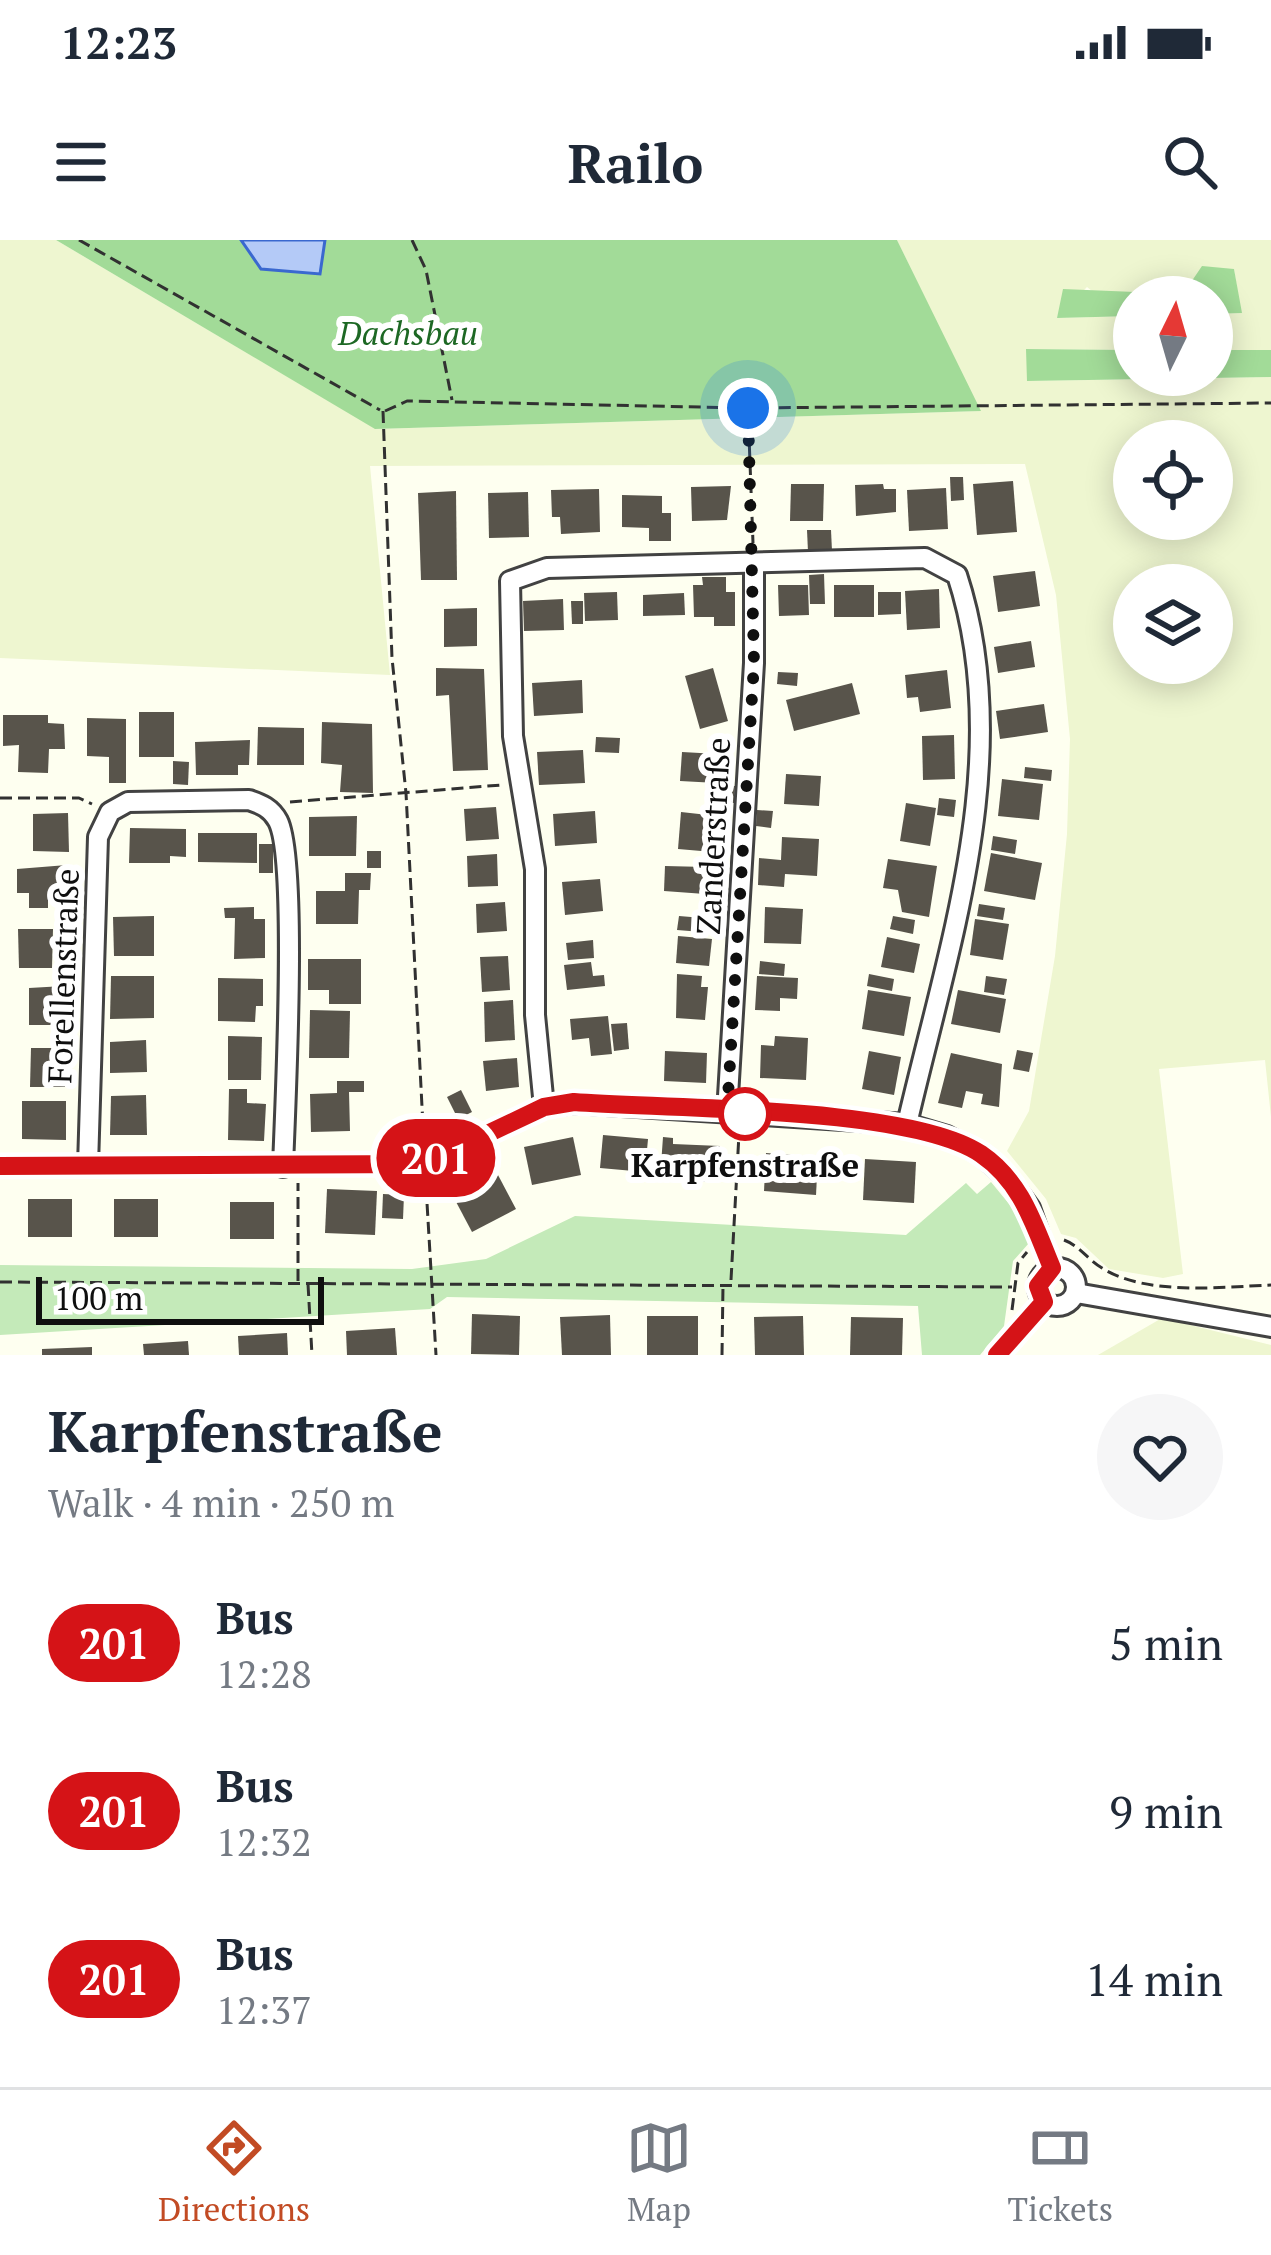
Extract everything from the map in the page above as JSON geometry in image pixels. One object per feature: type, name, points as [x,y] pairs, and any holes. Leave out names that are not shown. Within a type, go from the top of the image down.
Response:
[{"type":"street","points":[[544,1107],[535,1015],[535,869],[513,736],[510,581],[548,568],[926,558],[956,575],[963,594],[981,711],[981,771],[963,885],[908,1124]]},
{"type":"street","name":"Zanderstraße","points":[[734,1113],[754,663],[754,563]]},
{"type":"street","points":[[110,812],[128,802],[249,800],[264,804],[279,823],[286,892],[291,1167]]},
{"type":"street","name":"Forellenstraße","points":[[88,1166],[94,877],[98,837],[110,812]]},
{"type":"street","points":[[0,1166],[424,1164],[544,1107],[574,1102],[908,1124],[982,1155],[1030,1208],[1052,1268]]},
{"type":"street","points":[[1052,1268],[1071,1273],[1076,1293]]},
{"type":"street","points":[[1044,1302],[1038,1286],[1052,1268]]},
{"type":"street","points":[[1044,1302],[1066,1305],[1076,1293]]},
{"type":"street","points":[[1076,1293],[1271,1327]]},
{"type":"street","points":[[998,1355],[1044,1302]]},
{"type":"path","points":[[79,240],[383,411]]},
{"type":"path","points":[[412,240],[426,270],[452,402]]},
{"type":"path","points":[[383,411],[407,401],[748,408],[1271,403]]},
{"type":"path","points":[[748,408],[754,563]]},
{"type":"path","points":[[383,411],[392,658],[406,793],[436,1355]]},
{"type":"path","points":[[264,804],[520,784]]},
{"type":"path","points":[[0,798],[79,798],[110,812]]},
{"type":"path","points":[[730,1283],[734,1113]]},
{"type":"path","points":[[291,1167],[298,1283]]},
{"type":"path","points":[[1018,1333],[1011,1325],[1018,1262],[1041,1243],[1070,1242],[1102,1269],[1132,1279],[1181,1286],[1271,1285]]},
{"type":"path","points":[[0,1282],[1012,1287]]},
{"type":"path","points":[[308,1282],[312,1355]]},
{"type":"path","points":[[722,1355],[723,1283]]},
{"type":"green space","points":[[0,240],[56,240],[376,429],[979,411],[897,240],[1271,240],[1271,350],[1233,350],[1233,313],[1241,313],[1234,269],[1220,276],[1113,276],[1113,295],[1097,295],[1087,287],[1057,318],[1113,317],[1113,350],[1027,349],[1028,381],[1113,380],[1113,396],[1233,396],[1233,378],[1271,377],[1271,1117],[1265,1060],[1159,1069],[1183,1274],[1163,1278],[1109,1269],[1076,1238],[1061,1234],[1046,1199],[1007,1151],[1029,1111],[1055,956],[1070,739],[1056,595],[1025,464],[370,466],[390,675],[0,658]]},
{"type":"green space","name":"Dachsbau","points":[[56,240],[241,240],[262,269],[319,274],[325,240],[897,240],[981,411],[375,429]]},
{"type":"green space","points":[[1202,266],[1234,269],[1242,313],[1233,313],[1233,276],[1195,276]]},
{"type":"green space","points":[[1063,289],[1113,291],[1113,317],[1057,318]]},
{"type":"green space","points":[[1026,349],[1113,350],[1113,380],[1027,381]]},
{"type":"green space","points":[[1233,350],[1271,350],[1271,377],[1233,378]]},
{"type":"green space","points":[[991,1182],[1014,1210],[1029,1243],[1013,1261],[1004,1326],[980,1355],[922,1355],[918,1306],[447,1297],[430,1309],[0,1335],[0,1265],[412,1269],[486,1259],[575,1216],[906,1235],[966,1183],[977,1194]]},
{"type":"green space","points":[[1162,1318],[1271,1345],[1271,1355],[1098,1355]]},
{"type":"water","points":[[241,240],[325,240],[320,274],[261,269]]},
{"type":"building","points":[[950,477],[963,477],[964,500],[951,501]]},
{"type":"building","points":[[1013,481],[1017,532],[977,535],[973,484]]},
{"type":"building","points":[[791,484],[824,484],[823,521],[790,521]]},
{"type":"building","points":[[883,484],[884,489],[896,489],[896,512],[856,516],[855,485]]},
{"type":"building","points":[[731,486],[727,520],[692,521],[691,487]]},
{"type":"building","points":[[946,488],[948,529],[909,531],[907,490]]},
{"type":"building","points":[[599,489],[600,532],[561,534],[560,517],[552,517],[551,490]]},
{"type":"building","points":[[456,491],[457,580],[421,580],[418,493]]},
{"type":"building","points":[[528,492],[529,537],[489,538],[488,493]]},
{"type":"building","points":[[622,495],[662,496],[662,513],[671,513],[671,541],[649,541],[649,528],[622,527]]},
{"type":"building","points":[[807,530],[831,530],[832,551],[808,552]]},
{"type":"building","points":[[1035,571],[1040,606],[998,612],[993,576]]},
{"type":"building","points":[[824,574],[825,604],[810,604],[809,575]]},
{"type":"building","points":[[702,577],[726,577],[726,592],[735,592],[735,626],[714,626],[714,617],[694,617],[693,585],[703,585]]},
{"type":"building","points":[[778,585],[808,585],[809,615],[779,616]]},
{"type":"building","points":[[834,585],[874,585],[874,617],[834,617]]},
{"type":"building","points":[[939,589],[940,628],[907,630],[905,591]]},
{"type":"building","points":[[617,592],[618,620],[585,621],[584,593]]},
{"type":"building","points":[[878,592],[901,592],[901,614],[878,615]]},
{"type":"building","points":[[684,593],[685,615],[643,616],[643,595]]},
{"type":"building","points":[[563,599],[564,630],[524,631],[523,601]]},
{"type":"building","points":[[571,601],[583,601],[583,624],[572,624]]},
{"type":"building","points":[[477,608],[477,646],[444,647],[444,609]]},
{"type":"building","points":[[1031,641],[1035,667],[998,673],[994,647]]},
{"type":"building","points":[[436,668],[484,669],[488,770],[453,771],[449,695],[436,696]]},
{"type":"building","points":[[713,668],[728,721],[700,729],[685,676]]},
{"type":"building","points":[[947,670],[951,708],[920,712],[918,697],[907,698],[905,675]]},
{"type":"building","points":[[778,672],[798,673],[797,686],[777,684]]},
{"type":"building","points":[[582,680],[583,713],[534,716],[532,683]]},
{"type":"building","points":[[852,683],[860,714],[794,731],[786,700]]},
{"type":"building","points":[[1044,704],[1048,732],[1000,739],[996,711]]},
{"type":"building","points":[[139,712],[174,712],[174,757],[139,757]]},
{"type":"building","points":[[3,715],[48,715],[48,723],[64,724],[65,749],[49,749],[48,773],[18,772],[19,745],[3,746]]},
{"type":"building","points":[[87,718],[126,719],[126,783],[109,783],[109,757],[87,756]]},
{"type":"building","points":[[322,722],[372,724],[373,793],[340,792],[342,765],[321,763]]},
{"type":"building","points":[[258,727],[304,728],[304,765],[257,765]]},
{"type":"building","points":[[954,735],[955,779],[923,780],[922,736]]},
{"type":"building","points":[[596,737],[620,738],[619,753],[595,752]]},
{"type":"building","points":[[250,740],[249,765],[238,765],[238,775],[196,775],[195,742]]},
{"type":"building","points":[[583,750],[585,783],[539,785],[537,752]]},
{"type":"building","points":[[682,752],[718,754],[717,783],[680,781]]},
{"type":"building","points":[[173,761],[189,762],[188,785],[173,784]]},
{"type":"building","points":[[1025,767],[1052,770],[1051,781],[1024,778]]},
{"type":"building","points":[[786,774],[821,776],[819,806],[784,804]]},
{"type":"building","points":[[1002,779],[1043,784],[1039,820],[998,816]]},
{"type":"building","points":[[713,785],[735,786],[734,803],[712,802]]},
{"type":"building","points":[[939,798],[956,800],[954,817],[937,815]]},
{"type":"building","points":[[906,803],[936,808],[930,846],[900,841]]},
{"type":"building","points":[[496,807],[499,839],[466,841],[464,809]]},
{"type":"building","points":[[757,810],[773,811],[771,828],[756,826]]},
{"type":"building","points":[[595,811],[597,843],[555,846],[553,814]]},
{"type":"building","points":[[681,812],[717,816],[713,852],[678,849]]},
{"type":"building","points":[[68,813],[69,852],[33,851],[33,814]]},
{"type":"building","points":[[357,816],[356,856],[309,856],[309,817]]},
{"type":"building","points":[[130,828],[186,829],[186,857],[170,856],[170,863],[129,863]]},
{"type":"building","points":[[198,833],[257,833],[257,863],[198,862]]},
{"type":"building","points":[[993,836],[1017,840],[1015,854],[991,850]]},
{"type":"building","points":[[782,837],[819,839],[817,876],[785,874],[784,887],[758,885],[759,858],[781,860]]},
{"type":"building","points":[[259,844],[273,844],[273,873],[259,873]]},
{"type":"building","points":[[367,851],[381,851],[381,868],[367,868]]},
{"type":"building","points":[[991,853],[1042,863],[1035,900],[984,891]]},
{"type":"building","points":[[497,854],[498,886],[468,887],[467,856]]},
{"type":"building","points":[[888,859],[937,866],[929,917],[902,912],[898,890],[883,888]]},
{"type":"building","points":[[67,865],[68,892],[48,892],[48,908],[29,908],[29,893],[17,893],[17,869]]},
{"type":"building","points":[[665,866],[706,867],[705,894],[664,891]]},
{"type":"building","points":[[345,873],[371,873],[370,890],[359,890],[358,924],[316,924],[316,891],[345,891]]},
{"type":"building","points":[[708,876],[722,877],[721,902],[708,901]]},
{"type":"building","points":[[600,879],[603,911],[565,915],[562,882]]},
{"type":"building","points":[[505,902],[507,931],[477,933],[476,904]]},
{"type":"building","points":[[979,904],[1005,908],[1003,920],[977,916]]},
{"type":"building","points":[[254,907],[254,919],[265,919],[265,958],[234,959],[235,918],[225,918],[224,908]]},
{"type":"building","points":[[765,907],[803,909],[801,944],[764,943]]},
{"type":"building","points":[[154,916],[154,956],[114,956],[113,917]]},
{"type":"building","points":[[679,916],[703,918],[702,932],[677,930]]},
{"type":"building","points":[[893,916],[915,920],[913,934],[890,929]]},
{"type":"building","points":[[975,919],[1009,924],[1003,960],[970,955]]},
{"type":"building","points":[[18,929],[53,929],[52,968],[19,968]]},
{"type":"building","points":[[678,936],[712,939],[709,966],[676,963]]},
{"type":"building","points":[[887,937],[920,944],[914,973],[881,967]]},
{"type":"building","points":[[593,940],[594,958],[568,960],[566,943]]},
{"type":"building","points":[[508,956],[510,990],[482,992],[480,957]]},
{"type":"building","points":[[308,959],[361,959],[361,1004],[329,1004],[329,990],[308,990]]},
{"type":"building","points":[[760,961],[785,964],[784,976],[759,974]]},
{"type":"building","points":[[591,962],[593,976],[604,975],[605,986],[567,990],[564,965]]},
{"type":"building","points":[[677,974],[702,976],[701,987],[708,987],[705,1020],[676,1018]]},
{"type":"building","points":[[869,974],[894,979],[892,991],[867,986]]},
{"type":"building","points":[[111,976],[154,976],[154,1018],[110,1019]]},
{"type":"building","points":[[757,976],[798,978],[797,999],[780,998],[780,1011],[755,1010]]},
{"type":"building","points":[[986,976],[1007,979],[1004,995],[984,992]]},
{"type":"building","points":[[218,978],[263,979],[263,1006],[256,1006],[255,1022],[218,1021]]},
{"type":"building","points":[[64,986],[64,1025],[29,1025],[29,988]]},
{"type":"building","points":[[868,990],[911,997],[904,1036],[862,1029]]},
{"type":"building","points":[[958,990],[1006,999],[1000,1033],[951,1024]]},
{"type":"building","points":[[513,1000],[515,1040],[485,1042],[484,1002]]},
{"type":"building","points":[[310,1010],[350,1011],[349,1058],[309,1058]]},
{"type":"building","points":[[608,1016],[612,1054],[591,1056],[589,1038],[572,1040],[570,1019]]},
{"type":"building","points":[[627,1023],[629,1049],[614,1051],[611,1024]]},
{"type":"building","points":[[228,1036],[262,1037],[261,1080],[228,1080]]},
{"type":"building","points":[[775,1036],[808,1038],[806,1080],[760,1078],[761,1045],[774,1046]]},
{"type":"building","points":[[146,1040],[147,1072],[110,1073],[110,1042]]},
{"type":"building","points":[[31,1048],[65,1048],[65,1087],[30,1087]]},
{"type":"building","points":[[1017,1050],[1033,1053],[1029,1072],[1013,1069]]},
{"type":"building","points":[[665,1051],[707,1053],[706,1083],[664,1081]]},
{"type":"building","points":[[869,1051],[901,1057],[894,1095],[862,1089]]},
{"type":"building","points":[[951,1053],[1002,1064],[999,1107],[981,1104],[983,1094],[966,1091],[962,1108],[938,1103]]},
{"type":"building","points":[[517,1058],[519,1087],[486,1091],[483,1061]]},
{"type":"building","points":[[337,1081],[364,1081],[364,1092],[349,1092],[350,1131],[311,1132],[310,1094],[337,1093]]},
{"type":"building","points":[[229,1089],[247,1089],[247,1103],[266,1104],[264,1141],[228,1140]]},
{"type":"building","points":[[461,1090],[472,1112],[458,1119],[447,1097]]},
{"type":"building","points":[[146,1095],[147,1135],[110,1135],[111,1096]]},
{"type":"building","points":[[22,1101],[66,1101],[66,1140],[22,1139]]},
{"type":"building","points":[[603,1135],[648,1139],[645,1172],[600,1168]]},
{"type":"building","points":[[573,1137],[581,1175],[532,1185],[524,1147]]},
{"type":"building","points":[[663,1137],[673,1138],[673,1144],[720,1146],[718,1182],[672,1180],[673,1166],[661,1165]]},
{"type":"building","points":[[766,1153],[818,1157],[816,1195],[764,1191]]},
{"type":"building","points":[[865,1159],[916,1162],[914,1203],[863,1200]]},
{"type":"building","points":[[498,1175],[516,1209],[472,1232],[454,1198]]},
{"type":"building","points":[[327,1189],[377,1191],[375,1235],[325,1233]]},
{"type":"building","points":[[383,1194],[404,1195],[403,1219],[382,1218]]},
{"type":"building","points":[[28,1199],[72,1199],[72,1237],[28,1237]]},
{"type":"building","points":[[114,1199],[158,1199],[158,1237],[114,1237]]},
{"type":"building","points":[[230,1202],[274,1202],[274,1239],[230,1239]]},
{"type":"building","points":[[472,1314],[520,1316],[519,1355],[471,1354]]},
{"type":"building","points":[[610,1315],[611,1355],[562,1355],[560,1317]]},
{"type":"building","points":[[647,1316],[698,1316],[698,1355],[647,1355]]},
{"type":"building","points":[[803,1316],[804,1355],[755,1355],[754,1317]]},
{"type":"building","points":[[851,1317],[903,1318],[902,1355],[850,1355]]},
{"type":"building","points":[[395,1328],[397,1355],[347,1355],[346,1331]]},
{"type":"building","points":[[287,1333],[288,1355],[239,1355],[238,1336]]},
{"type":"building","points":[[188,1341],[189,1355],[144,1355],[143,1344]]},
{"type":"building","points":[[92,1347],[92,1355],[42,1355],[42,1349]]},
{"type":"bus line","name":"201","points":[[0,1166],[424,1164],[544,1107],[574,1102],[908,1124],[947,1136],[982,1155],[1030,1208],[1052,1268],[1038,1286],[1044,1302],[997,1355]]},
{"type":"place","name":"Karpfenstraße","points":[[745,1114]]},
{"type":"route","points":[[745,1114],[727,1113],[754,663],[756,588],[748,408]]}]
